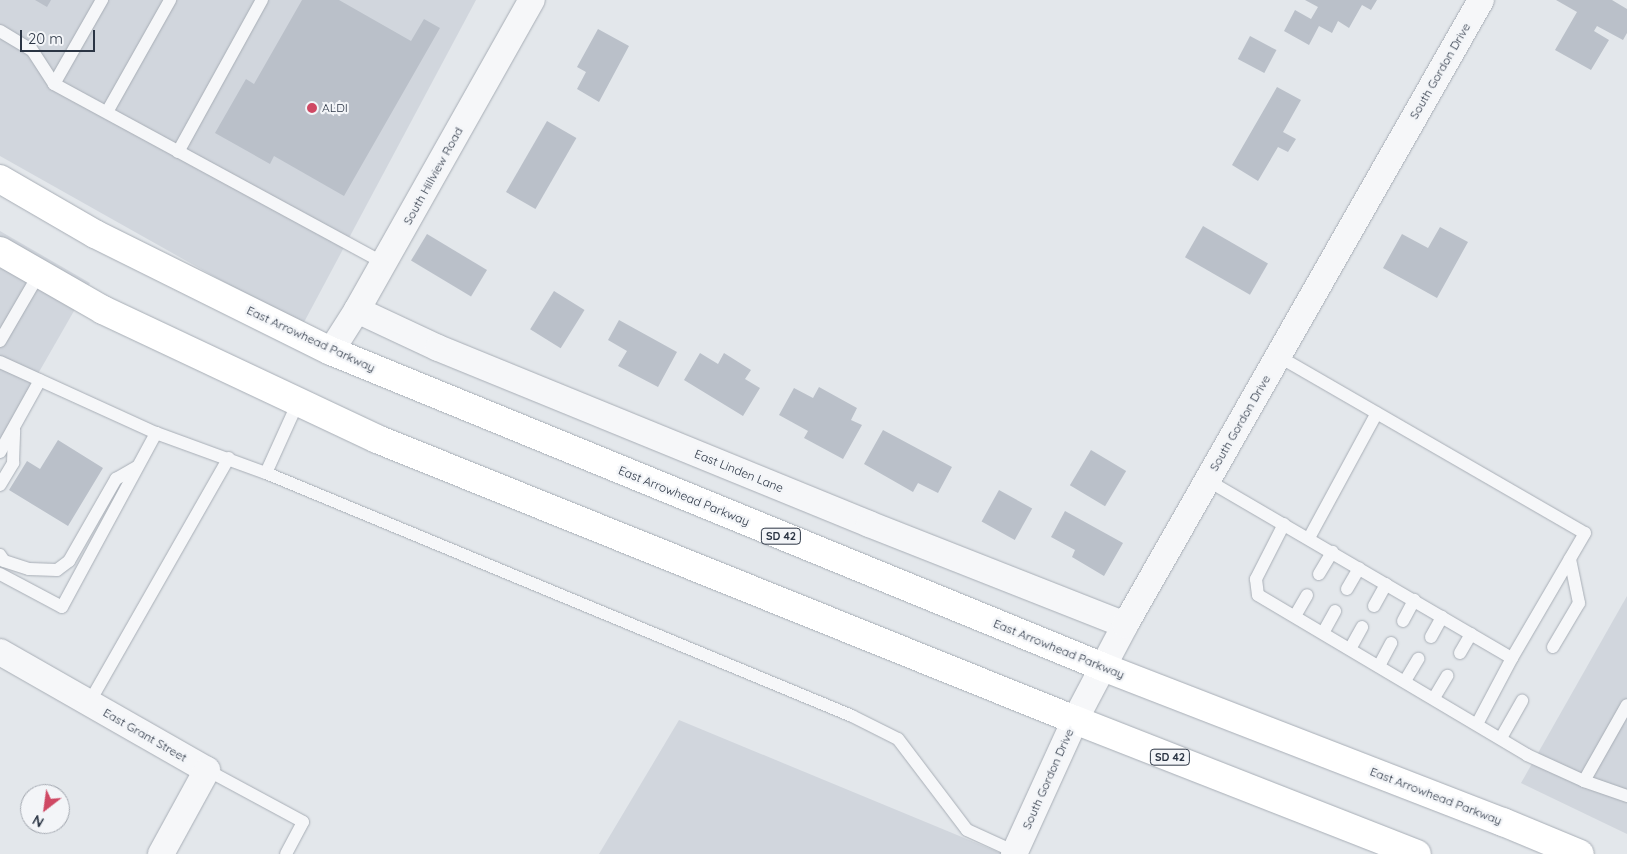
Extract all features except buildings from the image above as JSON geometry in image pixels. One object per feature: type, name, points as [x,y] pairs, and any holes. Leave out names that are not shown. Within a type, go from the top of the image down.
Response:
[{"type":"main road","name":"East Arrowhead Parkway","points":[[0,179],[95,234],[332,350],[1103,667],[1503,822],[1580,854]]},
{"type":"main road","name":"SD 42","points":[[0,251],[103,310],[377,439],[1075,720],[1417,854]]},
{"type":"street","name":"South Hillview Road","points":[[332,350],[384,263],[532,0]]},
{"type":"street","name":"South Gordon Drive","points":[[1016,854],[1075,720],[1125,625],[1481,0]]},
{"type":"street","name":"East Linden Lane","points":[[357,310],[438,348],[869,524],[1125,625]]},
{"type":"street","name":"East Grant Street","points":[[0,652],[206,770]]},
{"type":"street","points":[[161,854],[206,770]]},
{"type":"lane","points":[[54,84],[102,0]]},
{"type":"lane","points":[[107,112],[170,0]]},
{"type":"lane","points":[[178,152],[262,0]]},
{"type":"lane","points":[[0,31],[32,50],[54,84],[384,263]]},
{"type":"lane","points":[[0,341],[39,274]]},
{"type":"lane","points":[[1278,356],[1585,532],[1512,658],[1477,724]]},
{"type":"lane","points":[[0,362],[156,433],[266,473],[852,716],[898,739],[967,830],[1016,854]]},
{"type":"lane","points":[[0,452],[40,380]]},
{"type":"lane","points":[[266,473],[298,402]]},
{"type":"lane","points":[[1308,538],[1377,413]]},
{"type":"lane","points":[[0,485],[13,463],[14,427]]},
{"type":"lane","points":[[0,574],[62,607],[156,433]]},
{"type":"lane","points":[[89,703],[229,458]]},
{"type":"lane","points":[[0,555],[4,561],[28,569],[57,570],[69,561],[116,479],[138,466]]},
{"type":"lane","points":[[1207,480],[1512,658]]},
{"type":"lane","points":[[1284,524],[1256,579],[1258,595],[1527,755],[1584,781],[1627,796]]},
{"type":"lane","points":[[1319,574],[1332,552]]},
{"type":"lane","points":[[1554,647],[1579,603],[1570,558]]},
{"type":"lane","points":[[1347,589],[1359,568]]},
{"type":"lane","points":[[1374,606],[1386,584]]},
{"type":"lane","points":[[1295,616],[1307,595]]},
{"type":"lane","points":[[1403,621],[1414,600]]},
{"type":"lane","points":[[1323,633],[1335,611]]},
{"type":"lane","points":[[1431,637],[1442,617]]},
{"type":"lane","points":[[1350,649],[1362,627]]},
{"type":"lane","points":[[1460,653],[1472,634]]},
{"type":"lane","points":[[1379,666],[1391,643]]},
{"type":"lane","points":[[1405,681],[1418,659]]},
{"type":"lane","points":[[1434,698],[1447,676]]},
{"type":"lane","points":[[1501,738],[1522,701]]},
{"type":"lane","points":[[1584,781],[1627,705]]},
{"type":"lane","points":[[206,770],[303,822],[286,854]]},
{"type":"shaded area","points":[[0,0],[476,0],[302,326],[0,156]]},
{"type":"shaded area","points":[[0,231],[90,283],[0,440]]},
{"type":"shaded area","points":[[1627,596],[1627,834],[1521,783]]},
{"type":"shaded area","points":[[679,720],[1003,854],[599,854]]},
{"type":"place","name":"ALDI","points":[[312,108]]}]
